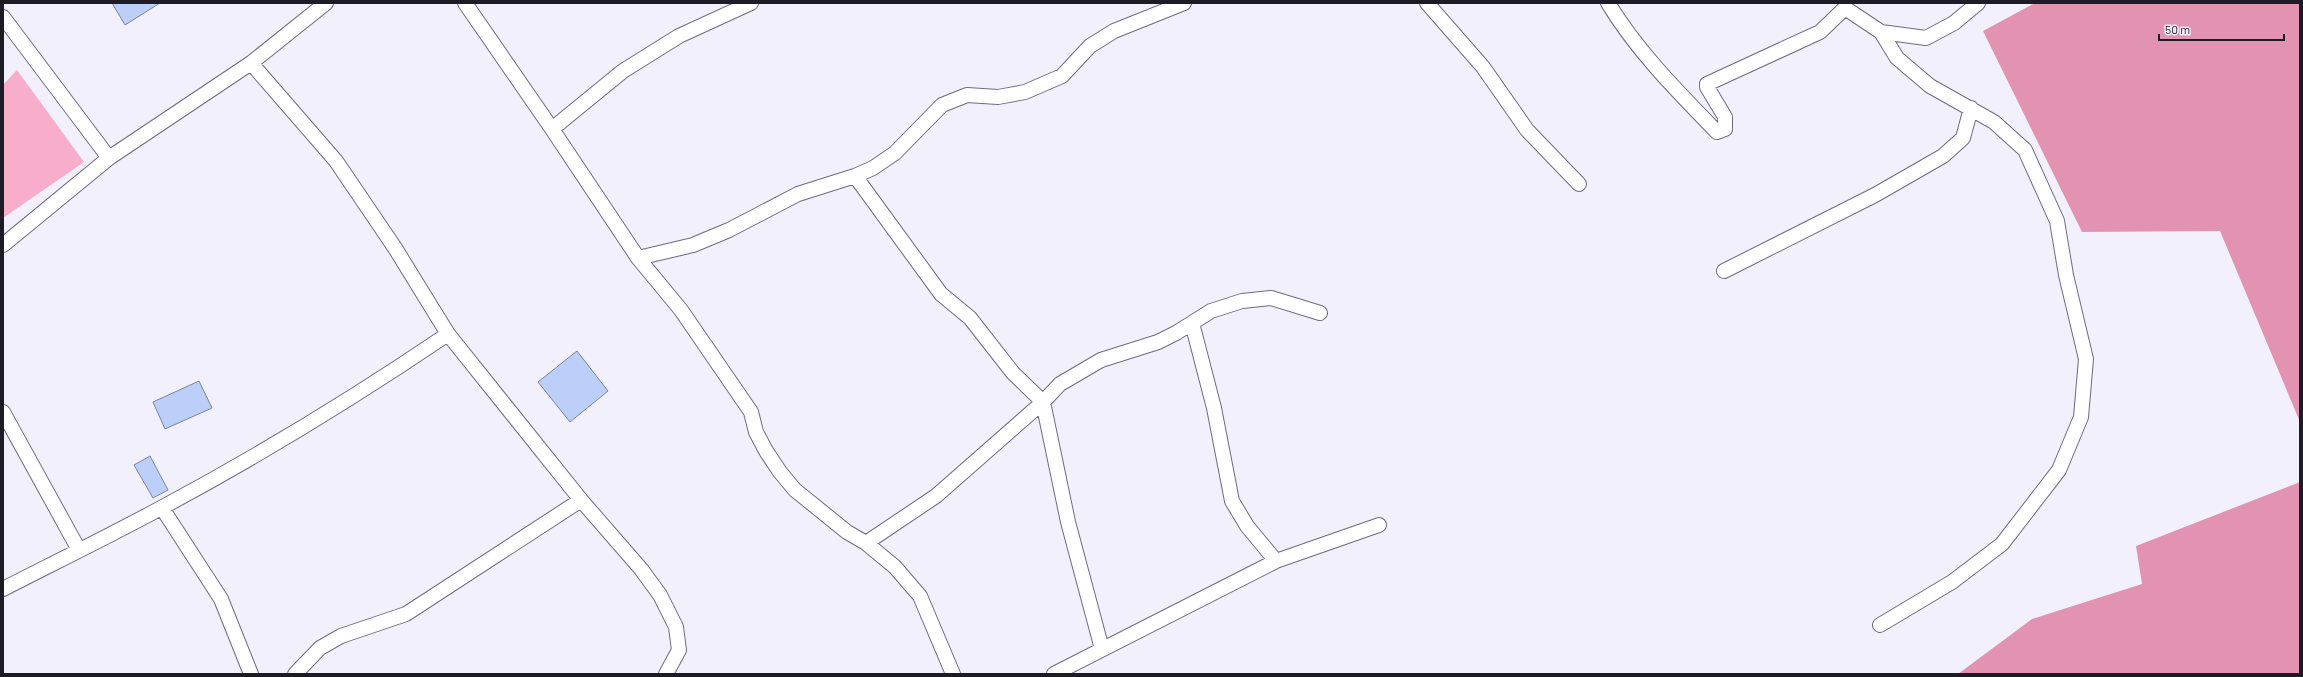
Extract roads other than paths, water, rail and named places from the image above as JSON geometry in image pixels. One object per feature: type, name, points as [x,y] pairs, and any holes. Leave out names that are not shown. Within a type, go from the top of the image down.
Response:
[{"type":"street","points":[[3,245],[109,158],[251,63],[326,3]]},
{"type":"street","points":[[466,3],[638,258],[681,310],[746,405],[766,451],[795,490],[847,532],[866,543],[895,567],[920,596],[953,674]]},
{"type":"street","points":[[552,129],[623,71],[679,36],[751,3]]},
{"type":"street","points":[[638,258],[693,245],[729,230],[798,194],[855,176],[872,168],[895,153],[942,105],[967,94],[998,97],[1025,92],[1062,76],[1090,46],[1114,31],[1184,3]]},
{"type":"street","points":[[1427,3],[1483,67],[1527,130],[1579,184]]},
{"type":"street","points":[[1608,3],[1619,21],[1661,72],[1717,132],[1725,129],[1725,117],[1707,88],[1707,84],[1745,68],[1820,32],[1844,5],[1882,32],[1897,58],[1930,86],[1994,122],[2025,150],[2057,221],[2066,275],[2086,359],[2081,417],[2059,470],[2002,544],[1952,582],[1880,625]]},
{"type":"street","points":[[1882,32],[1926,38],[1954,23],[1978,3]]},
{"type":"street","points":[[3,17],[109,158]]},
{"type":"street","points":[[251,63],[336,161],[396,248],[448,334],[581,500],[641,569],[660,595],[676,627],[679,650],[666,674]]},
{"type":"street","points":[[1724,271],[1874,196],[1943,156],[1963,138],[1971,108]]},
{"type":"street","points":[[855,176],[941,294],[970,318],[1013,373],[1043,402],[1068,522],[1102,649]]},
{"type":"street","points":[[866,543],[936,496],[1043,402],[1060,384],[1101,360],[1158,342],[1211,311],[1242,301],[1271,298],[1320,312]]},
{"type":"street","points":[[1192,323],[1214,408],[1232,501],[1247,526],[1276,561]]},
{"type":"street","points":[[3,590],[162,508],[278,442],[389,374],[448,334]]},
{"type":"street","points":[[3,412],[80,550]]},
{"type":"street","points":[[295,674],[320,648],[341,636],[406,614],[581,500]]},
{"type":"street","points":[[162,508],[221,599],[251,674]]},
{"type":"street","points":[[1054,674],[1276,561],[1379,525]]}]
